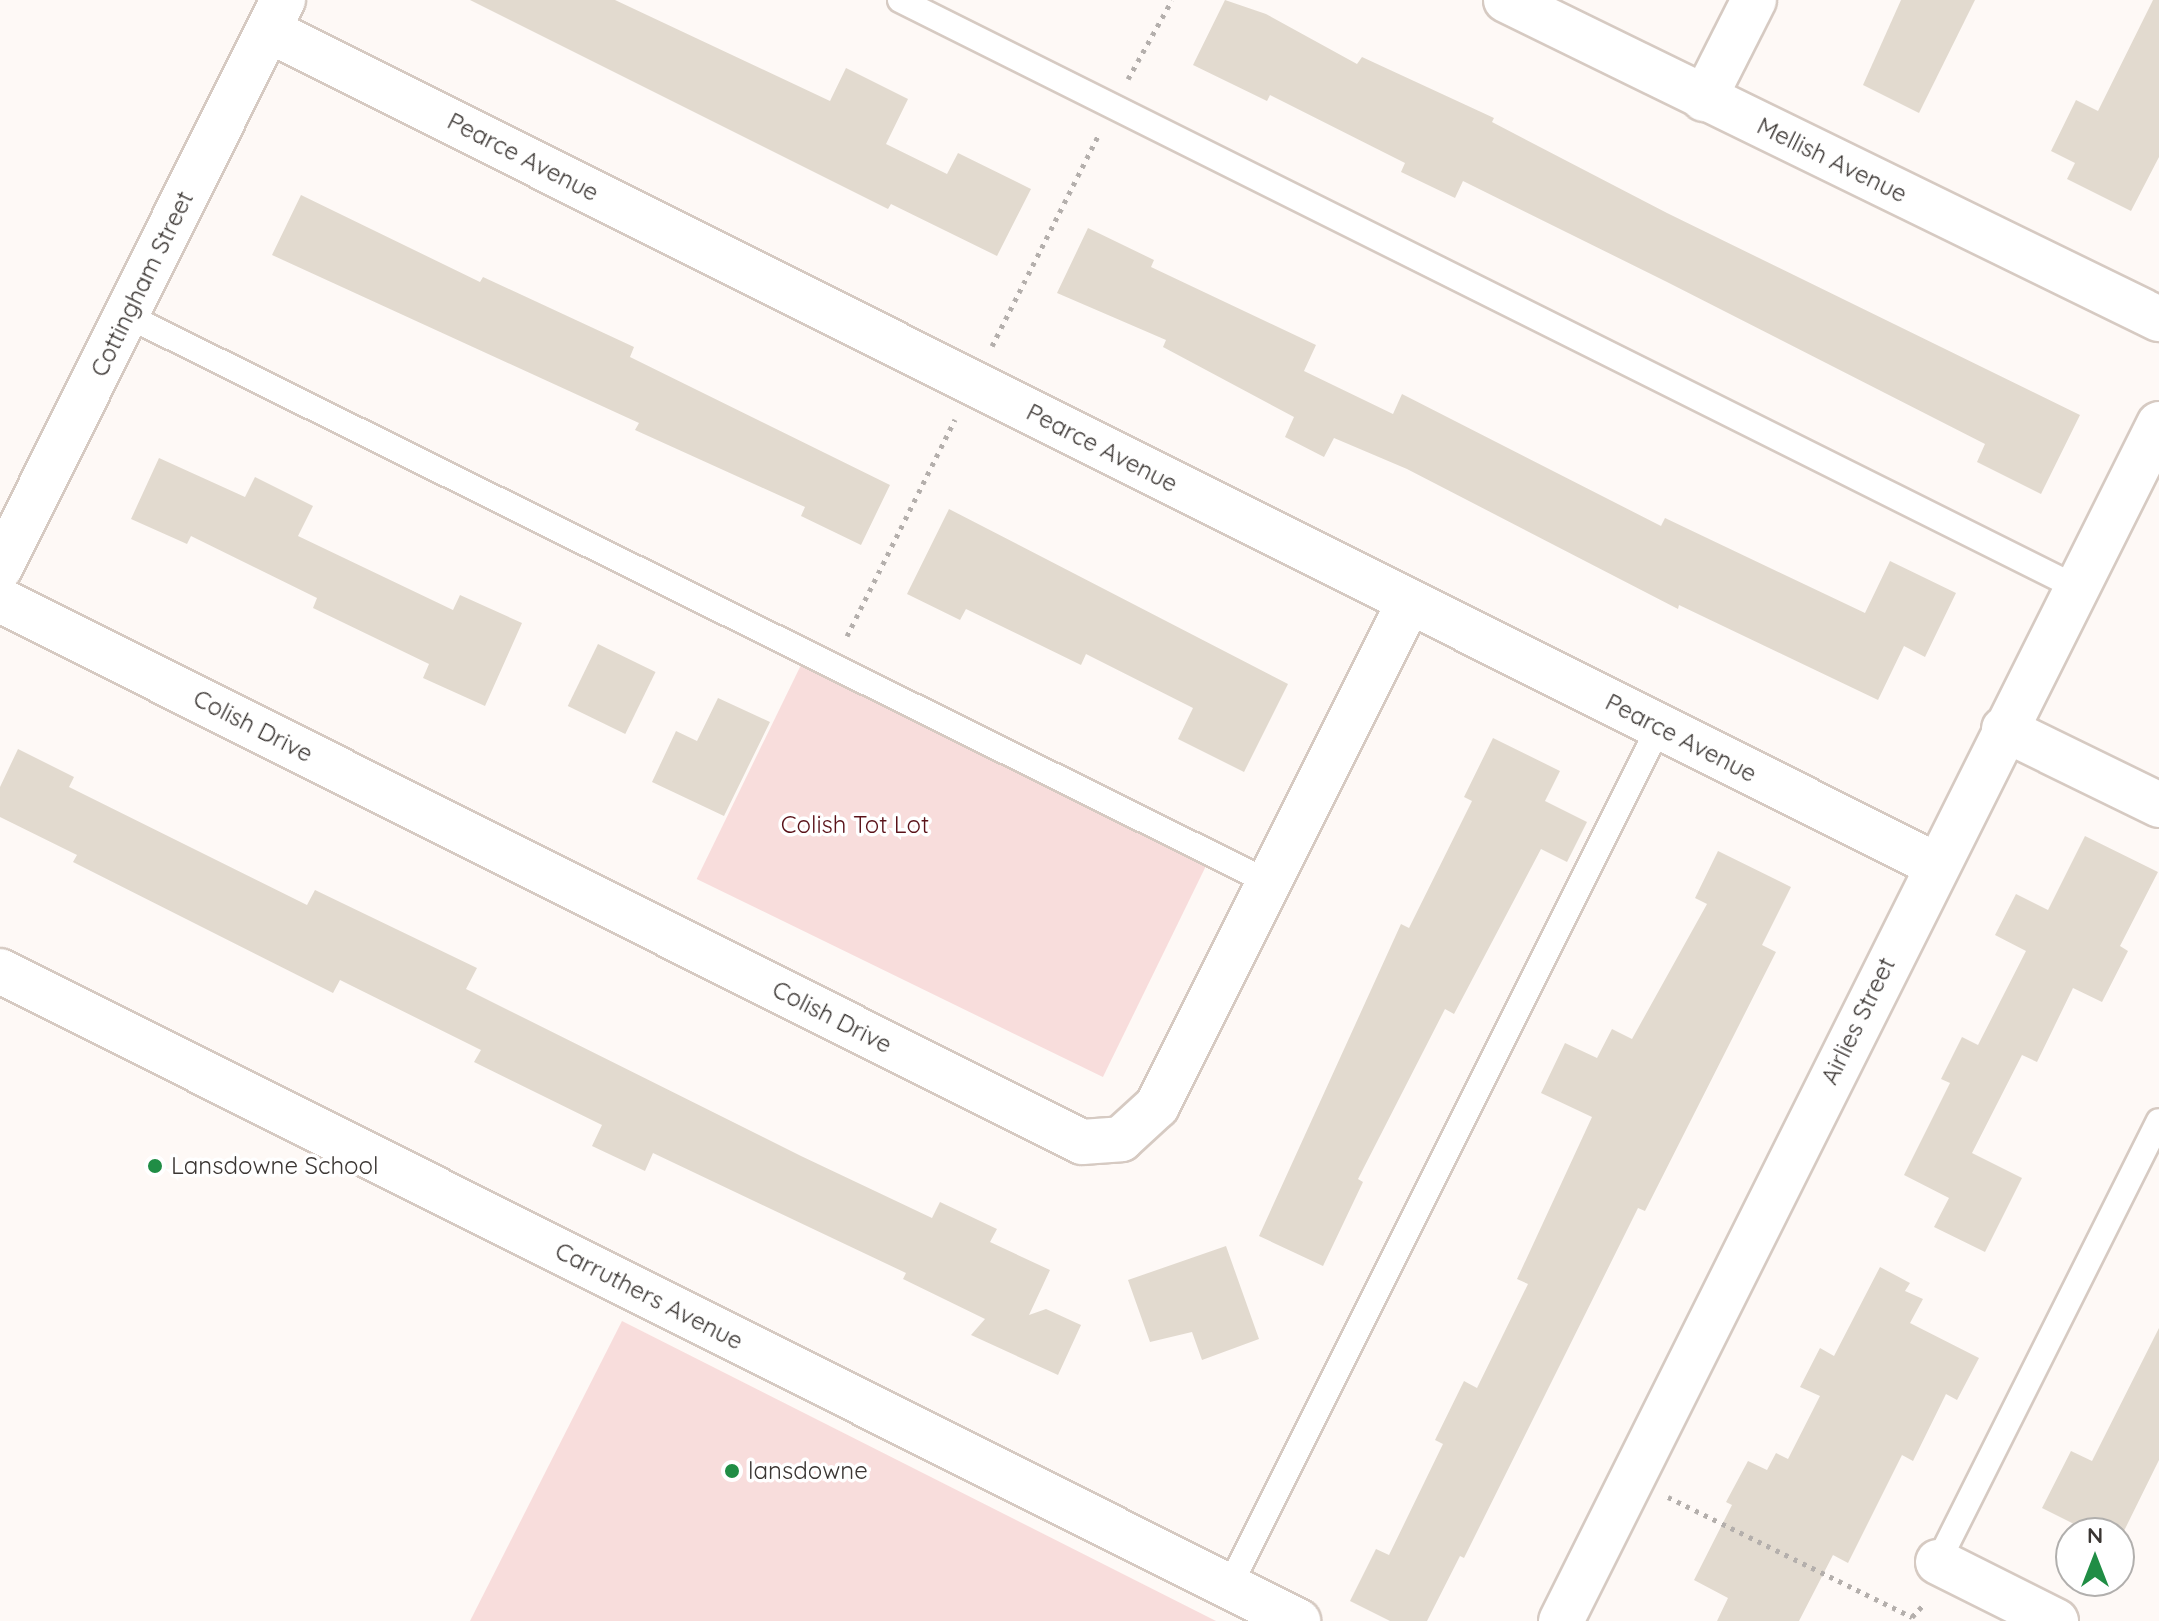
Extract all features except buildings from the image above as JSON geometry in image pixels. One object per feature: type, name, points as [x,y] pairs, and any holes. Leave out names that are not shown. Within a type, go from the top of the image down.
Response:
[{"type":"street","name":"Mellish Avenue","points":[[1506,0],[2159,319]]},
{"type":"street","points":[[1704,99],[1754,0]]},
{"type":"street","name":"Cottingham Street","points":[[0,568],[276,15]]},
{"type":"street","name":"Pearce Avenue","points":[[276,15],[973,383],[1936,865]]},
{"type":"street","name":"Airlies Street","points":[[1561,1621],[1936,865],[2159,424]]},
{"type":"street","name":"Colish Drive","points":[[0,600],[1082,1142],[1121,1139],[1157,1106],[1409,602]]},
{"type":"street","points":[[2004,729],[2159,805]]},
{"type":"street","name":"Carruthers Avenue","points":[[0,971],[1298,1621]]},
{"type":"street","points":[[1946,1566],[2056,1621]]},
{"type":"lane","points":[[900,0],[2076,587]]},
{"type":"lane","points":[[126,315],[1268,882]]},
{"type":"lane","points":[[1229,1587],[1659,727]]},
{"type":"lane","points":[[1946,1566],[2159,1121]]},
{"type":"path","points":[[833,665],[1113,106],[1172,0]]},
{"type":"path","points":[[1632,1478],[1912,1617],[1946,1566]]},
{"type":"green space","name":"Colish Tot Lot","points":[[801,665],[1207,863],[1103,1077],[697,879]]},
{"type":"green space","name":"lansdowne","points":[[622,1321],[1216,1621],[470,1621]]},
{"type":"place","name":"Lansdowne School","points":[[155,1166]]},
{"type":"place","name":"lansdowne","points":[[732,1471]]}]
